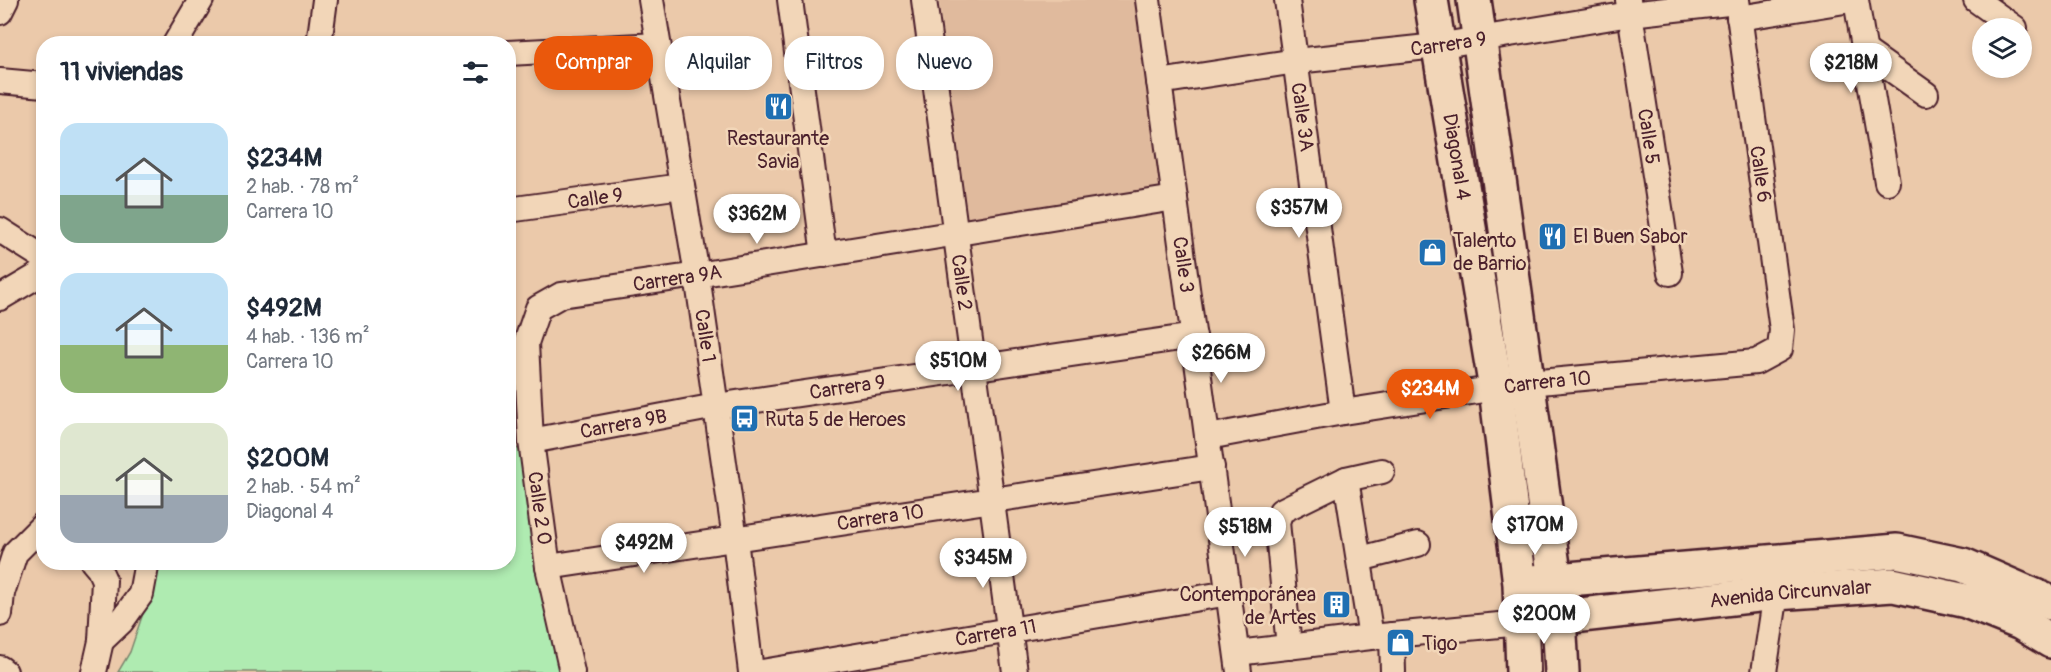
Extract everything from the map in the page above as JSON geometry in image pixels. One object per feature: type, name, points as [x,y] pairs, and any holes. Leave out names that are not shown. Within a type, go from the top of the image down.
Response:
[{"type":"main road","name":"Diagonal 4","points":[[1431,0],[1496,389],[1520,584],[1523,672]]},
{"type":"main road","name":"Diagonal 4","points":[[1474,0],[1555,580],[1562,672]]},
{"type":"main road","name":"Avenida Circunvalar","points":[[1520,584],[1897,550],[1963,565],[2051,603]]},
{"type":"main road","name":"Avenida Circunvalar","points":[[1521,622],[1776,593],[1893,585],[1966,601],[2021,623],[2051,641]]},
{"type":"street","points":[[0,12],[6,0]]},
{"type":"street","points":[[321,36],[326,0]]},
{"type":"street","name":"Calle 1","points":[[651,0],[697,276],[735,539],[751,672]]},
{"type":"street","points":[[790,0],[824,255]]},
{"type":"street","name":"Calle 2","points":[[924,0],[1016,672]]},
{"type":"street","name":"Calle 3","points":[[1148,0],[1238,663]]},
{"type":"street","name":"Calle 3A","points":[[1287,0],[1343,412]]},
{"type":"street","name":"Carrera 9","points":[[1159,82],[1296,61],[1437,46],[1629,7],[1738,7],[1851,0]]},
{"type":"street","points":[[1856,0],[1887,182]]},
{"type":"street","points":[[1976,0],[2001,18]]},
{"type":"street","points":[[180,36],[195,1]]},
{"type":"street","name":"Calle 5","points":[[1629,7],[1670,273]]},
{"type":"street","name":"Calle 6","points":[[1738,7],[1782,330],[1780,349]]},
{"type":"street","points":[[516,52],[658,45]]},
{"type":"street","points":[[1864,50],[1926,94]]},
{"type":"street","points":[[0,81],[36,84]]},
{"type":"street","name":"Calle 9","points":[[516,209],[682,186]]},
{"type":"street","name":"Carrera 9A","points":[[538,308],[561,295],[697,276],[1175,198]]},
{"type":"street","points":[[0,230],[36,253]]},
{"type":"street","points":[[0,298],[36,277]]},
{"type":"street","name":"Calle 2 O","points":[[538,308],[526,343],[531,441],[548,567],[572,672]]},
{"type":"street","name":"Carrera 9","points":[[716,406],[1194,336]]},
{"type":"street","name":"Carrera 10","points":[[1208,437],[1343,412],[1529,383],[1756,362],[1780,349]]},
{"type":"street","name":"Carrera 9B","points":[[531,441],[716,406]]},
{"type":"street","name":"Carrera 10","points":[[548,567],[1212,466]]},
{"type":"street","points":[[1289,647],[1277,522],[1281,511],[1346,479],[1382,471]]},
{"type":"street","points":[[1346,479],[1360,559],[1393,672]]},
{"type":"street","points":[[0,614],[2,593],[15,553],[36,532]]},
{"type":"street","points":[[1360,559],[1418,544]]},
{"type":"street","points":[[94,672],[101,641],[104,579],[100,570]]},
{"type":"street","points":[[101,641],[121,622],[141,594],[146,570]]},
{"type":"street","name":"Carrera 11","points":[[762,672],[1229,593]]},
{"type":"street","points":[[1764,672],[1776,593]]},
{"type":"street","points":[[1238,663],[1289,647],[1521,622]]},
{"type":"street","points":[[0,668],[5,672]]},
{"type":"shaded area","points":[[939,0],[1141,0],[1167,192],[968,218],[951,90],[993,90],[993,36],[944,36]]},
{"type":"green space","points":[[531,441],[566,672],[118,672],[130,652],[158,570],[516,570],[516,449]]},
{"type":"place","name":"Restaurante Savia","points":[[778,107]]},
{"type":"place","name":"El Buen Sabor","points":[[1552,236]]},
{"type":"place","name":"Talento de Barrio","points":[[1432,252]]},
{"type":"place","name":"Ruta 5 de Heroes","points":[[744,419]]},
{"type":"place","name":"Contemporánea de Artes","points":[[1337,605]]},
{"type":"place","name":"Tigo","points":[[1401,643]]}]
